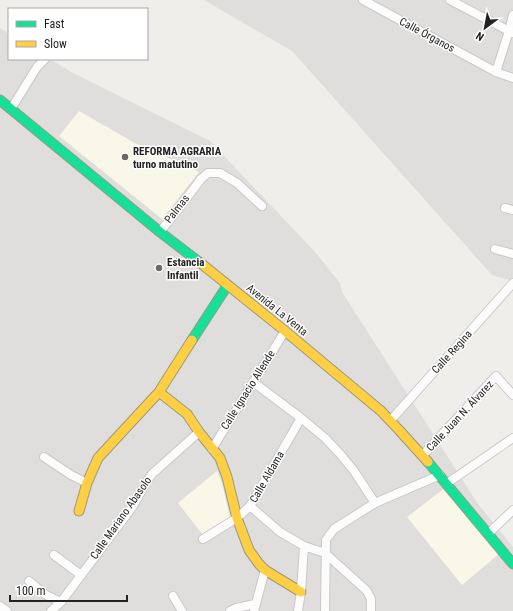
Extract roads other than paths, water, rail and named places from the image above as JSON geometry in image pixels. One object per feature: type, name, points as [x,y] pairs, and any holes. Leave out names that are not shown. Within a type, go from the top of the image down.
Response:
[{"type":"main road","name":"Avenida La Venta","points":[[0,100],[160,232],[285,331],[391,420],[440,474],[446,484],[513,564]]},
{"type":"main road","points":[[79,511],[87,483],[98,458],[159,392],[227,286]]},
{"type":"main road","points":[[159,392],[187,414],[199,432],[220,458],[227,477],[237,518],[249,550],[265,570],[301,592]]},
{"type":"street","name":"Calle Órganos","points":[[363,0],[496,72],[513,78]]},
{"type":"street","points":[[450,0],[511,32]]},
{"type":"street","points":[[496,72],[511,32],[513,15]]},
{"type":"street","points":[[11,109],[37,66],[45,60]]},
{"type":"street","name":"Palmas","points":[[160,232],[195,187],[208,173],[220,173],[237,183],[262,206]]},
{"type":"street","points":[[495,249],[513,254]]},
{"type":"street","name":"Calle Regina","points":[[391,420],[513,283]]},
{"type":"street","name":"Calle Ignacio Allende","points":[[212,449],[285,331]]},
{"type":"street","name":"Calle Juan N. Álvarez","points":[[423,455],[496,376],[513,395]]},
{"type":"street","points":[[253,382],[325,438],[341,455],[375,503]]},
{"type":"street","name":"Calle Aldama","points":[[203,539],[237,518],[250,506],[301,418]]},
{"type":"street","name":"Calle Mariano Abasolo","points":[[51,611],[61,602],[133,506],[152,474],[199,432]]},
{"type":"street","points":[[446,484],[513,438]]},
{"type":"street","points":[[44,457],[87,483]]},
{"type":"street","points":[[325,611],[326,540],[334,529],[375,503],[440,474]]},
{"type":"street","points":[[250,506],[280,532],[304,546],[325,553],[367,591],[371,599],[371,611]]},
{"type":"street","points":[[488,534],[513,510]]},
{"type":"street","points":[[298,611],[301,592],[304,546]]},
{"type":"street","points":[[54,555],[81,575]]},
{"type":"street","points":[[230,611],[236,608],[254,608],[265,570]]},
{"type":"street","points":[[29,580],[46,595],[61,602]]},
{"type":"street","points":[[173,596],[182,611]]},
{"type":"street","points":[[0,606],[7,611]]},
{"type":"place","name":"REFORMA AGRARIA turno matutino","points":[[125,157]]},
{"type":"place","name":"Estancia Infantil","points":[[159,268]]}]
